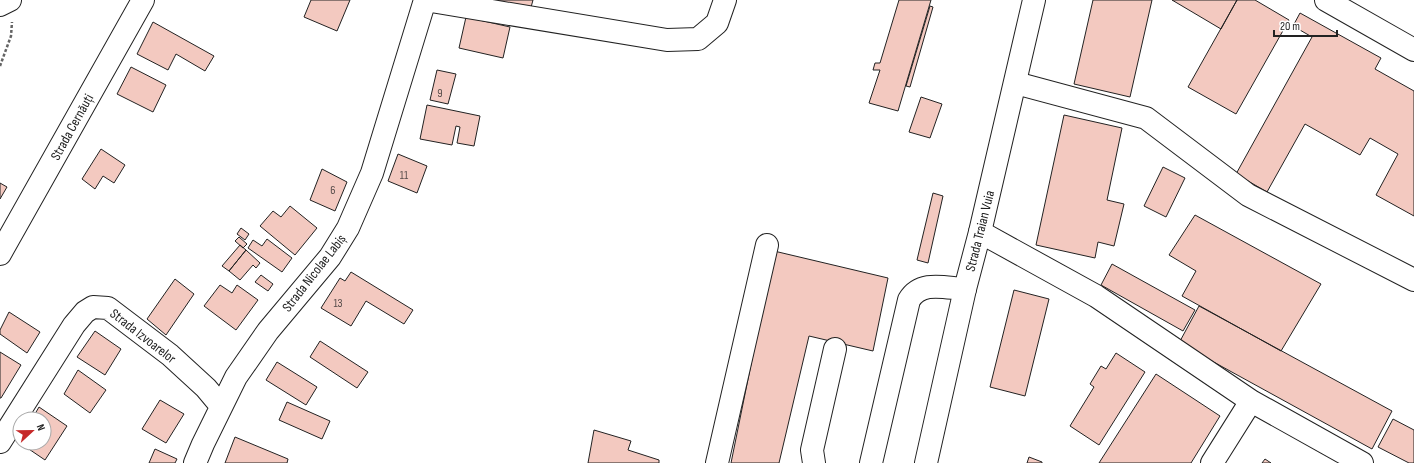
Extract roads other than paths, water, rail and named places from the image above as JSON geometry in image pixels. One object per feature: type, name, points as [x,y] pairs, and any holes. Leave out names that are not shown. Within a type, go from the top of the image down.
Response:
[{"type":"street","name":"Strada Cernăuți","points":[[0,254],[143,0]]},
{"type":"street","points":[[425,0],[667,40],[698,39],[717,23],[725,0]]},
{"type":"street","name":"Strada Nicolae Labiș","points":[[195,463],[236,377],[268,331],[330,257],[348,228],[372,173],[425,0]]},
{"type":"street","name":"Strada Traian Vuia","points":[[926,463],[965,289],[1016,83],[1034,0]]},
{"type":"street","points":[[1326,0],[1414,50]]},
{"type":"street","points":[[1016,83],[1146,118],[1248,195],[1414,280]]},
{"type":"street","points":[[980,232],[1096,296],[1251,402],[1362,463]]},
{"type":"street","points":[[717,463],[767,245]]},
{"type":"street","points":[[871,463],[909,300],[913,293],[926,287],[965,289]]},
{"type":"street","name":"Strada Izvoarelor","points":[[0,442],[74,325],[85,312],[93,307],[108,308],[157,346],[206,388],[221,406]]},
{"type":"street","points":[[814,463],[812,450],[835,349]]},
{"type":"street","points":[[1212,463],[1251,402]]}]
